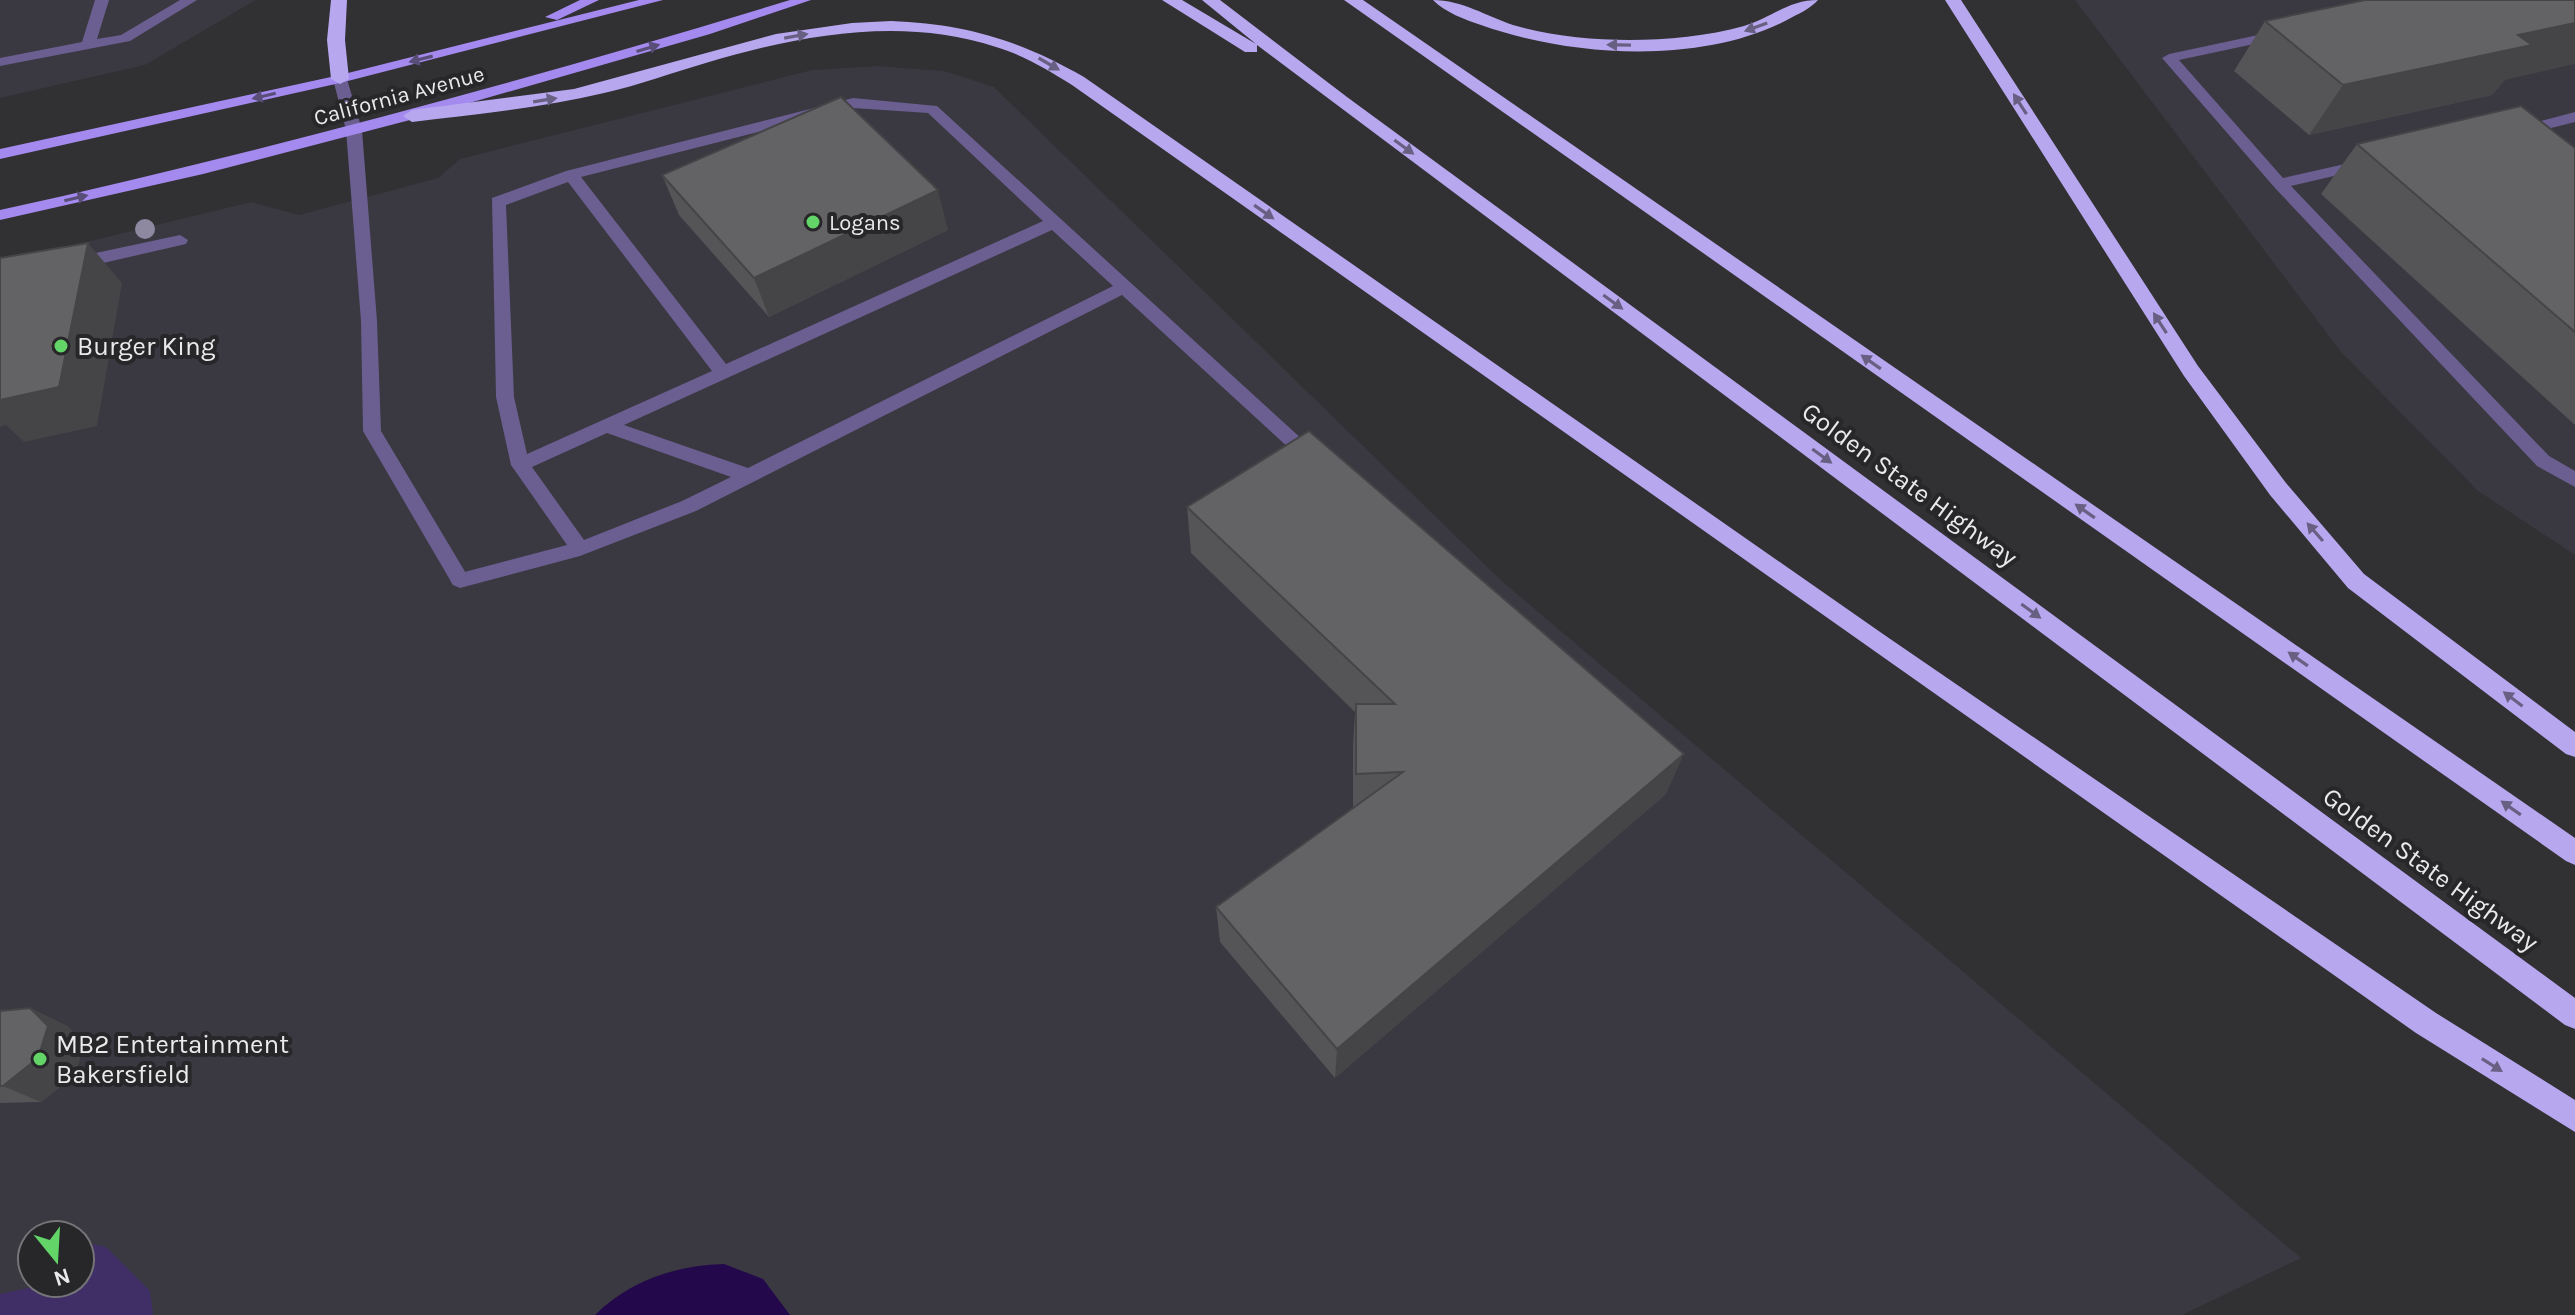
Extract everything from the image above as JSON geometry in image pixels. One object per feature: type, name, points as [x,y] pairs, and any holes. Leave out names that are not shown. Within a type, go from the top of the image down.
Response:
[{"type":"highway","points":[[339,0],[336,40],[340,79]]},
{"type":"highway","points":[[1170,0],[1341,101]]},
{"type":"highway","name":"Golden State Highway","points":[[1210,0],[1341,101],[2575,1015]]},
{"type":"highway","points":[[1352,0],[2575,853]]},
{"type":"highway","points":[[1441,0],[1488,21],[1535,35],[1595,44],[1652,45],[1697,41],[1747,30],[1782,17],[1810,0]]},
{"type":"highway","points":[[1953,0],[2191,371],[2278,489],[2356,581],[2575,746]]},
{"type":"highway","points":[[412,116],[550,100],[766,42],[831,30],[894,26],[942,29],[1001,42],[1037,58],[1091,90],[1849,623],[2426,1023],[2575,1117]]},
{"type":"main road","points":[[497,41],[592,0]]},
{"type":"main road","name":"California Avenue","points":[[0,154],[340,79],[656,0]]},
{"type":"main road","name":"California Avenue","points":[[0,215],[412,116],[587,67],[804,0]]},
{"type":"street","points":[[88,45],[102,0]]},
{"type":"street","points":[[0,62],[125,38],[190,0]]},
{"type":"street","points":[[2291,32],[2169,58],[2280,184],[2543,461],[2575,480]]},
{"type":"street","points":[[340,79],[354,130],[369,321],[372,431],[460,580],[580,549],[689,506],[1124,287]]},
{"type":"street","points":[[580,549],[520,465],[505,397],[498,202],[571,175],[853,103],[932,109],[1297,445]]},
{"type":"street","points":[[2575,117],[2528,128],[2575,157]]},
{"type":"street","points":[[2280,184],[2385,160]]},
{"type":"street","points":[[571,175],[723,373]]},
{"type":"street","points":[[520,465],[1055,222]]},
{"type":"street","points":[[56,268],[180,240]]},
{"type":"street","points":[[607,426],[750,476]]},
{"type":"shaded area","points":[[0,0],[256,0],[145,65],[0,98]]},
{"type":"shaded area","points":[[2075,0],[2575,0],[2575,555],[2478,491],[2341,352]]},
{"type":"shaded area","points":[[878,66],[944,71],[994,87],[1503,582],[2301,1258],[2182,1315],[0,1315],[0,263],[251,202],[299,215],[438,178],[460,159],[812,70]]},
{"type":"shaded area","points":[[96,1245],[106,1247],[150,1291],[153,1315],[0,1315],[0,1294],[16,1291],[16,1299],[96,1299]]},
{"type":"shaded area","points":[[724,1264],[763,1279],[790,1315],[595,1315],[623,1293],[654,1277],[688,1268]]},
{"type":"building","points":[[2365,0],[2575,0],[2575,23],[2518,35],[2532,45],[2343,85],[2265,21]]},
{"type":"building","name":"Logans","points":[[841,97],[938,190],[754,278],[662,175]]},
{"type":"building","points":[[2521,106],[2575,148],[2575,332],[2357,144]]},
{"type":"building","points":[[88,243],[59,387],[0,400],[0,258]]},
{"type":"building","points":[[1309,431],[1684,754],[1337,1049],[1216,907],[1403,772],[1356,774],[1356,704],[1395,704],[1187,507]]},
{"type":"building","points":[[30,1008],[48,1026],[38,1058],[0,1086],[0,1011]]},
{"type":"place","name":"Logans","points":[[813,222]]},
{"type":"place","name":"Burger King","points":[[61,346]]},
{"type":"place","name":"MB2 Entertainment Bakersfield","points":[[40,1059]]}]
